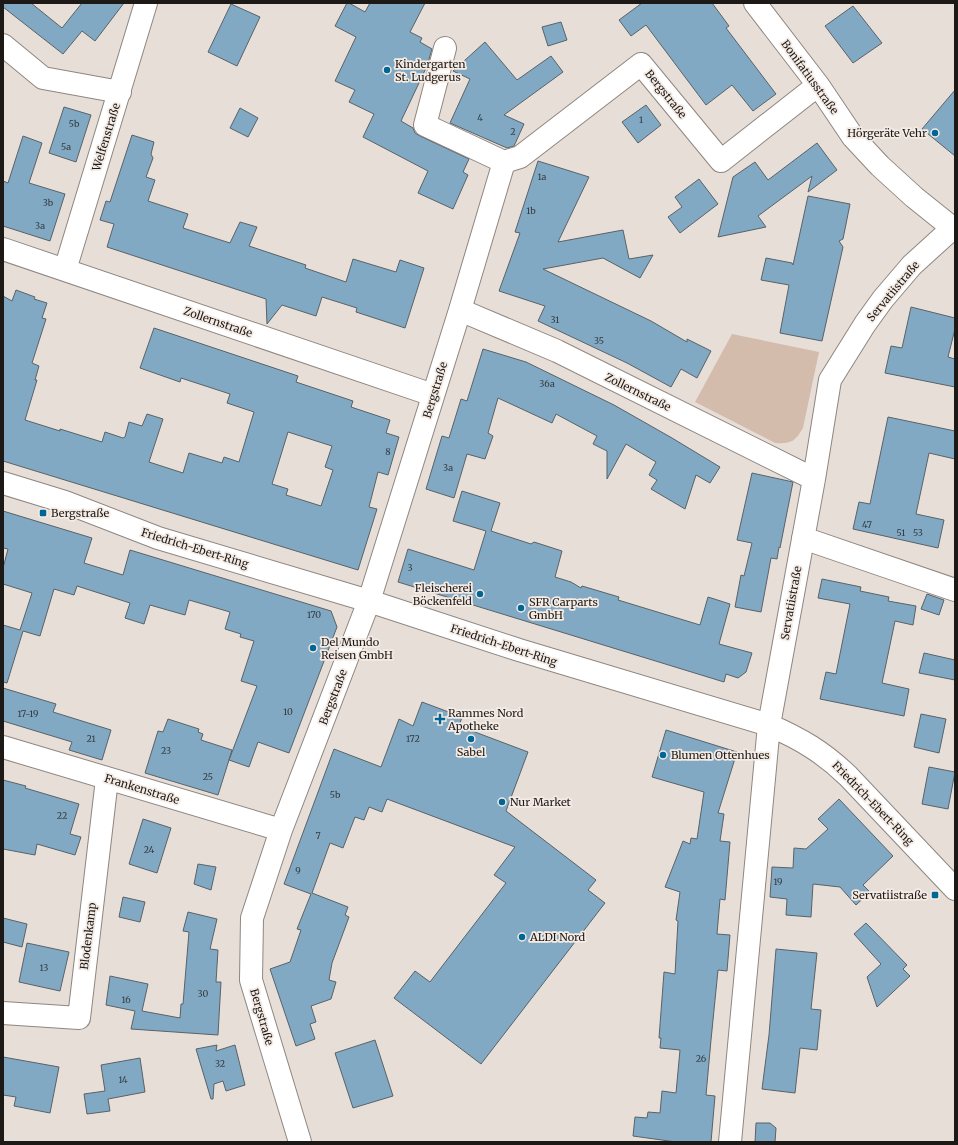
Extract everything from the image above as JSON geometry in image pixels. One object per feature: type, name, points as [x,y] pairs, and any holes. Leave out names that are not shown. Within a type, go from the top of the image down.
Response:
[{"type":"street","name":"Welfenstraße","points":[[65,270],[146,3]]},
{"type":"street","name":"Bonifatiusstraße","points":[[755,3],[818,85],[853,137],[880,166],[914,197],[954,228]]},
{"type":"street","points":[[3,45],[43,78],[120,92]]},
{"type":"street","points":[[445,48],[425,125],[504,162]]},
{"type":"street","name":"Bergstraße","points":[[300,1142],[251,980],[252,918],[281,830],[370,601],[504,162],[520,157],[641,64],[721,161],[818,85]]},
{"type":"street","name":"Servatiistraße","points":[[730,1142],[769,726],[814,479],[830,380],[865,324],[883,299],[912,265],[954,228]]},
{"type":"street","name":"Zollernstraße","points":[[3,249],[433,395]]},
{"type":"street","name":"Zollernstraße","points":[[460,310],[557,351],[814,479]]},
{"type":"street","name":"Friedrich-Ebert-Ring","points":[[3,483],[65,502],[158,538],[370,601],[519,650],[769,726],[795,737],[834,762],[955,889]]},
{"type":"street","points":[[803,538],[955,590]]},
{"type":"street","name":"Frankenstraße","points":[[3,747],[281,830]]},
{"type":"street","name":"Blodenkamp","points":[[3,1013],[79,1018],[107,779]]},
{"type":"shaded area","points":[[732,334],[819,352],[803,428],[792,441],[775,443],[695,402]]},
{"type":"building","points":[[3,3],[31,3],[62,28],[82,3],[124,3],[95,41],[82,31],[63,54],[3,7]]},
{"type":"building","points":[[347,3],[365,12],[370,3],[425,3],[410,32],[422,38],[420,42],[432,49],[427,66],[401,121],[413,128],[415,133],[420,136],[469,159],[463,172],[468,175],[453,209],[418,193],[428,171],[363,137],[374,114],[349,102],[355,90],[335,81],[356,37],[335,26]]},
{"type":"building","points":[[642,3],[712,3],[729,26],[726,28],[776,94],[753,111],[732,85],[706,105],[646,25],[631,36],[619,20]]},
{"type":"building","points":[[231,4],[260,17],[237,66],[208,52]]},
{"type":"building","points":[[853,6],[882,43],[853,63],[825,26]]},
{"type":"building","points":[[561,22],[567,40],[548,46],[542,27]]},
{"type":"building","points":[[485,42],[517,80],[551,56],[563,72],[504,115],[524,124],[514,146],[507,148],[450,123],[470,79],[453,71]]},
{"type":"building","points":[[955,90],[955,156],[922,129]]},
{"type":"building","points":[[646,105],[661,125],[638,143],[622,122]]},
{"type":"building","points":[[64,107],[91,115],[76,162],[49,153]]},
{"type":"building","points":[[240,108],[258,118],[248,137],[230,128]]},
{"type":"building","points":[[132,135],[154,142],[151,154],[153,158],[146,177],[155,180],[148,201],[188,214],[183,228],[230,243],[240,222],[257,227],[249,246],[306,265],[305,268],[346,282],[353,259],[396,272],[400,260],[424,268],[405,328],[356,312],[357,308],[322,297],[316,316],[282,305],[267,324],[266,299],[107,247],[114,224],[100,220],[106,201],[110,202]]},
{"type":"building","points":[[23,136],[42,143],[29,183],[65,194],[50,241],[3,226],[3,181],[8,183]]},
{"type":"building","points":[[817,143],[837,170],[808,192],[812,176],[758,216],[766,227],[718,237],[733,177],[755,162],[768,180]]},
{"type":"building","points":[[538,161],[589,177],[558,242],[623,230],[629,259],[653,255],[640,278],[603,258],[543,269],[651,321],[687,342],[687,339],[711,351],[697,378],[681,369],[671,387],[627,363],[538,321],[545,306],[499,291],[520,233],[515,232]]},
{"type":"building","points":[[699,179],[718,204],[680,233],[668,217],[682,207],[675,197]]},
{"type":"building","points":[[808,196],[850,204],[843,239],[839,241],[843,247],[822,341],[780,333],[789,285],[761,280],[766,258],[792,263],[793,265]]},
{"type":"building","points":[[16,290],[35,297],[34,299],[47,303],[42,318],[46,319],[32,363],[39,366],[35,380],[37,380],[25,420],[102,442],[105,432],[123,438],[125,437],[129,422],[142,426],[147,414],[163,419],[149,462],[183,473],[189,453],[222,463],[224,457],[239,462],[254,412],[227,403],[230,394],[181,378],[180,382],[140,368],[154,328],[298,376],[296,382],[353,401],[351,407],[390,420],[386,433],[399,437],[388,475],[378,472],[369,507],[377,509],[358,570],[3,461],[3,296],[12,301]],"holes":[[[288,432],[332,446],[325,467],[333,470],[321,506],[286,495],[288,489],[272,484]]]},
{"type":"building","points":[[911,307],[955,318],[955,329],[948,357],[955,359],[955,387],[885,373],[891,346],[902,348]]},
{"type":"building","points":[[483,349],[526,362],[614,405],[720,467],[710,483],[696,475],[685,509],[651,489],[657,480],[649,475],[656,462],[626,444],[607,479],[607,451],[593,444],[597,436],[556,414],[552,423],[498,398],[488,433],[493,436],[485,459],[467,454],[454,498],[426,489],[442,436],[449,438],[461,399],[467,401]]},
{"type":"building","points":[[888,417],[955,431],[955,459],[929,453],[916,514],[944,520],[938,548],[853,529],[859,502],[870,504]]},
{"type":"building","points":[[752,473],[793,482],[777,559],[771,558],[761,612],[735,607],[741,575],[744,576],[752,543],[737,540]]},
{"type":"building","points":[[462,491],[500,503],[491,531],[531,544],[534,542],[562,551],[555,577],[571,582],[581,588],[582,586],[619,597],[618,600],[700,625],[708,597],[730,604],[719,644],[752,653],[746,672],[738,678],[726,674],[724,682],[398,582],[408,549],[474,570],[486,531],[453,521]]},
{"type":"building","points":[[3,511],[92,538],[84,563],[123,575],[130,550],[331,611],[337,627],[289,753],[258,742],[249,767],[229,760],[257,686],[241,681],[254,641],[240,637],[241,634],[225,629],[230,612],[189,600],[185,615],[150,605],[144,624],[125,618],[130,603],[77,586],[74,595],[54,589],[40,636],[23,631],[7,683],[3,682],[3,625],[20,630],[32,593],[3,584],[3,568],[8,549],[3,548]]},
{"type":"building","points":[[822,579],[861,587],[860,591],[889,597],[888,601],[916,606],[913,625],[895,621],[882,683],[909,689],[904,716],[820,699],[826,672],[836,674],[850,604],[818,598]]},
{"type":"building","points":[[927,594],[944,600],[939,615],[921,609]]},
{"type":"building","points":[[924,653],[955,660],[955,680],[919,673]]},
{"type":"building","points":[[3,688],[56,704],[53,712],[111,730],[102,760],[69,750],[72,742],[3,721]]},
{"type":"building","points":[[422,702],[462,717],[459,726],[528,752],[506,811],[596,880],[588,890],[605,903],[481,1064],[394,998],[415,971],[430,982],[506,883],[494,875],[515,847],[387,799],[382,812],[369,807],[364,820],[355,817],[343,848],[330,843],[312,893],[348,907],[345,915],[349,917],[332,963],[329,980],[336,982],[331,999],[311,1006],[316,1022],[310,1024],[315,1039],[296,1046],[270,969],[290,962],[301,930],[297,929],[311,894],[284,884],[334,749],[381,767],[399,719],[413,726]]},
{"type":"building","points":[[921,714],[946,719],[939,753],[914,747]]},
{"type":"building","points":[[168,719],[199,729],[198,732],[203,734],[201,740],[232,750],[218,795],[145,773],[158,731],[163,732]]},
{"type":"building","points":[[666,730],[737,752],[718,813],[724,814],[720,841],[730,842],[725,900],[720,899],[717,934],[730,935],[727,971],[718,970],[711,1040],[706,1095],[715,1096],[711,1142],[676,1142],[633,1136],[635,1117],[647,1118],[648,1112],[660,1113],[662,1091],[676,1093],[680,1050],[660,1048],[661,1038],[659,1038],[664,972],[675,974],[678,921],[676,920],[680,892],[665,887],[683,841],[690,844],[691,838],[697,839],[704,792],[652,777]]},
{"type":"building","points":[[929,767],[955,772],[948,809],[922,804]]},
{"type":"building","points":[[3,780],[26,786],[25,788],[79,804],[70,834],[81,837],[75,855],[37,844],[35,855],[3,849]]},
{"type":"building","points":[[839,799],[893,856],[863,885],[870,892],[856,905],[840,887],[813,884],[811,917],[786,915],[787,899],[770,897],[772,867],[793,868],[794,848],[806,849],[828,829],[818,819]]},
{"type":"building","points":[[143,819],[171,828],[157,873],[129,864]]},
{"type":"building","points":[[198,864],[216,867],[211,890],[194,884]]},
{"type":"building","points":[[123,897],[145,902],[140,922],[119,917]]},
{"type":"building","points":[[188,912],[217,919],[210,949],[218,950],[216,982],[221,982],[218,1035],[131,1029],[135,1011],[106,1005],[110,976],[148,984],[142,1011],[180,1018],[181,1004],[183,1004],[189,932],[183,931]]},
{"type":"building","points":[[3,918],[27,924],[22,947],[3,942]]},
{"type":"building","points":[[866,923],[907,965],[903,969],[910,976],[877,1007],[867,977],[881,964],[854,934]]},
{"type":"building","points":[[27,943],[69,952],[60,991],[19,982]]},
{"type":"building","points":[[776,949],[817,953],[811,1009],[821,1010],[817,1050],[800,1048],[795,1093],[762,1089],[769,1035]]},
{"type":"building","points":[[375,1040],[393,1096],[353,1108],[335,1053]]},
{"type":"building","points":[[217,1045],[216,1051],[235,1045],[245,1085],[226,1091],[223,1081],[214,1084],[213,1099],[211,1099],[196,1049]]},
{"type":"building","points":[[3,1057],[59,1067],[50,1113],[14,1106],[16,1097],[3,1095]]},
{"type":"building","points":[[140,1058],[145,1092],[108,1099],[110,1111],[87,1114],[84,1094],[105,1091],[101,1065]]},
{"type":"building","points":[[756,1123],[770,1123],[776,1128],[775,1142],[755,1142]]},
{"type":"place","name":"Kindergarten St. Ludgerus","points":[[387,70]]},
{"type":"place","name":"Hörgeräte Vehr","points":[[935,133]]},
{"type":"place","name":"Bergstraße","points":[[43,513]]},
{"type":"place","name":"Fleischerei Böckenfeld","points":[[480,594]]},
{"type":"place","name":"SFR Carparts GmbH","points":[[521,608]]},
{"type":"place","name":"Del Mundo Reisen GmbH","points":[[313,648]]},
{"type":"place","name":"Rammes Nord Apotheke","points":[[440,719]]},
{"type":"place","name":"Sabel","points":[[471,739]]},
{"type":"place","name":"Blumen Ottenhues","points":[[663,755]]},
{"type":"place","name":"Nur Market","points":[[502,802]]},
{"type":"place","name":"Servatiistraße","points":[[935,895]]},
{"type":"place","name":"ALDI Nord","points":[[522,937]]}]
